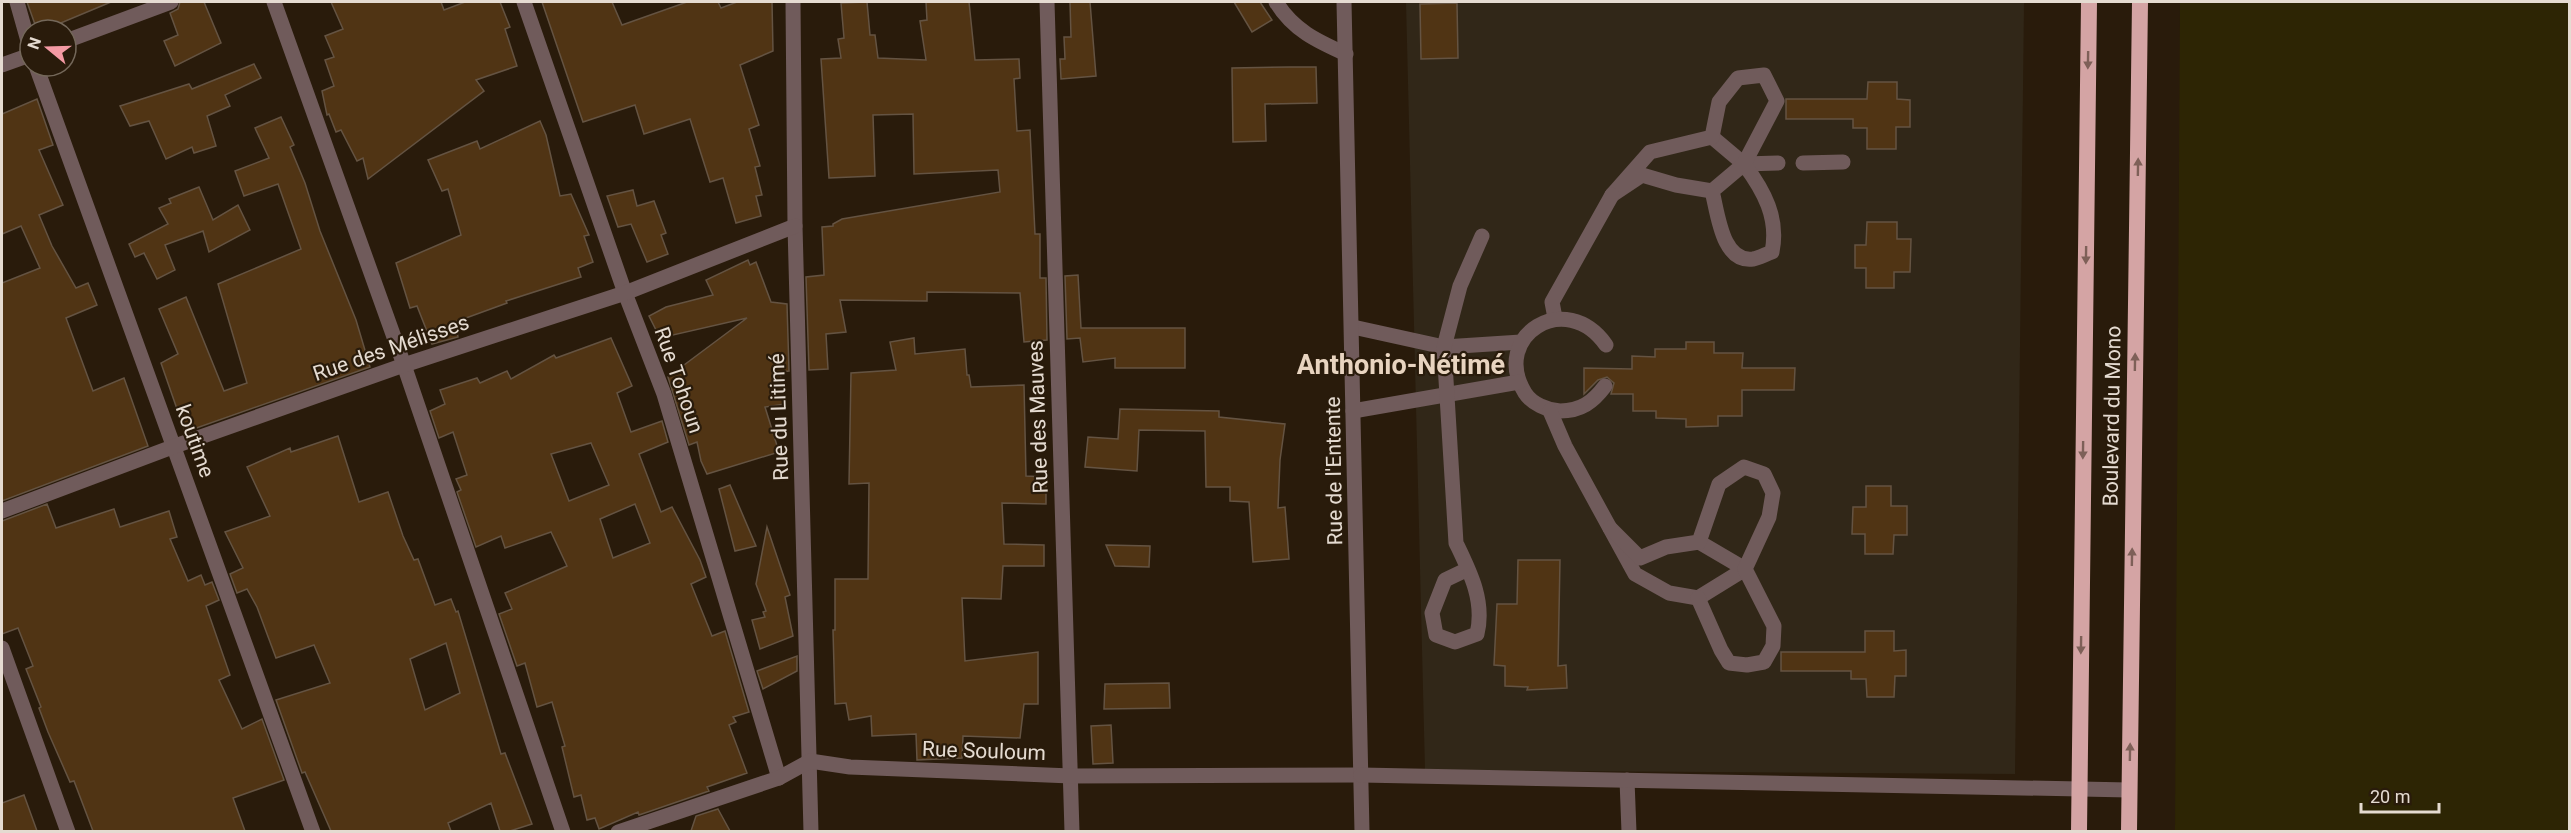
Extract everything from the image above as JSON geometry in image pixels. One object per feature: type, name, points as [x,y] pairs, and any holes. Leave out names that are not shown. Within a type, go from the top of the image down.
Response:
[{"type":"highway","name":"Boulevard du Mono","points":[[2079,831],[2089,2]]},
{"type":"highway","name":"Boulevard du Mono","points":[[2129,831],[2140,2]]},
{"type":"street","points":[[16,2],[21,18]]},
{"type":"street","points":[[78,37],[171,2]]},
{"type":"street","points":[[274,2],[404,365],[563,831]]},
{"type":"street","name":"Rue Tohoun","points":[[524,2],[625,293],[664,394],[779,778]]},
{"type":"street","name":"Rue du Litimé","points":[[793,2],[795,226],[812,831]]},
{"type":"street","name":"Rue des Mauves","points":[[1047,2],[1072,831]]},
{"type":"street","points":[[1276,2],[1285,16],[1308,37],[1346,54]]},
{"type":"street","name":"Rue de l'Entente","points":[[1344,2],[1353,327],[1362,831]]},
{"type":"street","points":[[2,65],[18,59]]},
{"type":"street","points":[[1612,195],[1642,175],[1676,185],[1712,191],[1744,164],[1777,101],[1764,75],[1738,78],[1719,102],[1712,137]]},
{"type":"street","name":"koutime","points":[[40,78],[313,831]]},
{"type":"street","points":[[1712,137],[1744,164],[1756,180],[1773,215],[1775,236],[1772,252],[1753,259],[1738,257],[1727,247],[1712,191]]},
{"type":"street","points":[[1556,318],[1552,302],[1612,195],[1650,152],[1712,137]]},
{"type":"street","points":[[1803,163],[1843,162]]},
{"type":"street","points":[[1744,164],[1778,163]]},
{"type":"street","name":"Rue des Mélisses","points":[[2,512],[175,446],[404,365],[625,293],[795,226]]},
{"type":"street","points":[[1468,569],[1445,580],[1432,613],[1436,635],[1455,642],[1477,633],[1481,617],[1474,581],[1456,543],[1449,393],[1444,347],[1460,286],[1482,236]]},
{"type":"street","points":[[1605,386],[1587,405],[1571,411],[1550,411],[1527,396],[1519,382],[1516,360],[1521,342],[1540,323],[1556,318],[1581,322],[1600,336],[1606,345]]},
{"type":"street","points":[[1353,327],[1444,347],[1521,342]]},
{"type":"street","points":[[1353,411],[1519,382]]},
{"type":"street","points":[[1550,411],[1565,446],[1635,574],[1669,593],[1698,598],[1745,569],[1769,517],[1773,493],[1764,474],[1744,467],[1719,484],[1699,542]]},
{"type":"street","points":[[1610,528],[1640,558],[1666,547],[1699,542],[1745,569],[1774,626],[1773,646],[1764,662],[1747,665],[1730,663],[1721,650],[1698,598]]},
{"type":"street","points":[[2,648],[68,831]]},
{"type":"street","points":[[618,831],[779,778],[810,761]]},
{"type":"street","name":"Rue Souloum","points":[[810,761],[850,767],[1071,776],[1361,775],[2079,791],[2129,790]]},
{"type":"street","points":[[1627,780],[1629,831]]},
{"type":"shaded area","points":[[1406,2],[2024,3],[2015,774],[1425,770]]},
{"type":"sand","points":[[2180,2],[2569,2],[2569,831],[2175,831]]},
{"type":"building","points":[[27,2],[111,2],[73,18],[33,18]]},
{"type":"building","points":[[180,2],[204,2],[221,43],[175,66],[164,41],[178,35],[170,13],[178,9]]},
{"type":"building","points":[[331,2],[441,2],[444,10],[465,2],[500,2],[510,27],[505,29],[517,66],[476,80],[484,91],[368,179],[363,158],[357,161],[341,130],[336,132],[329,114],[327,115],[322,91],[334,86],[325,60],[334,57],[325,36],[343,29]]},
{"type":"building","points":[[542,2],[612,2],[622,25],[687,2],[718,2],[721,8],[737,2],[772,2],[773,51],[740,65],[759,125],[749,129],[760,166],[755,167],[762,195],[756,196],[761,216],[736,223],[723,178],[710,182],[690,119],[644,134],[635,105],[583,122]]},
{"type":"building","points":[[867,2],[870,35],[875,35],[878,58],[926,60],[920,21],[927,20],[926,2],[969,2],[975,60],[1019,59],[1020,78],[1014,79],[1017,131],[1030,130],[1035,234],[1040,234],[1040,278],[1046,278],[1047,340],[1024,342],[1020,293],[927,292],[927,301],[840,300],[846,332],[826,334],[828,369],[809,370],[806,277],[824,275],[822,227],[833,226],[842,219],[1000,192],[998,170],[914,174],[913,114],[873,115],[875,176],[829,178],[821,59],[841,58],[838,39],[844,38],[841,3]]},
{"type":"building","points":[[1070,2],[1090,2],[1096,76],[1061,79],[1060,59],[1065,59],[1064,37],[1071,37]]},
{"type":"building","points":[[1234,2],[1260,2],[1272,20],[1252,32]]},
{"type":"building","points":[[1457,3],[1458,58],[1421,59],[1420,4]]},
{"type":"building","points":[[254,64],[261,78],[225,95],[230,106],[207,116],[216,146],[194,153],[192,147],[166,159],[149,121],[130,126],[120,106],[189,84],[192,89]]},
{"type":"building","points":[[1316,67],[1317,103],[1265,104],[1266,141],[1233,142],[1232,68]]},
{"type":"building","points":[[1868,82],[1897,82],[1897,99],[1910,100],[1910,127],[1896,127],[1896,149],[1867,149],[1867,128],[1853,128],[1853,119],[1786,119],[1786,99],[1867,99]]},
{"type":"building","points":[[37,99],[53,145],[39,150],[63,205],[39,215],[52,246],[76,288],[88,283],[97,305],[66,318],[93,391],[124,378],[148,446],[2,501],[2,283],[40,268],[21,226],[2,234],[2,114]]},
{"type":"building","points":[[281,117],[294,145],[290,147],[305,183],[320,231],[356,320],[370,367],[185,432],[161,363],[178,354],[159,309],[186,297],[224,391],[247,383],[218,284],[301,249],[278,184],[244,196],[235,171],[269,158],[255,128]]},
{"type":"building","points":[[540,121],[546,135],[560,196],[571,194],[589,235],[584,236],[593,262],[578,268],[581,277],[506,301],[507,303],[455,322],[458,337],[432,344],[417,306],[410,308],[396,263],[461,235],[448,189],[442,191],[428,160],[477,141],[480,149]]},
{"type":"building","points":[[199,187],[213,220],[238,205],[250,230],[209,252],[203,231],[165,245],[175,270],[157,279],[144,253],[135,257],[129,244],[168,224],[159,208],[171,203],[169,199]]},
{"type":"building","points":[[633,190],[637,206],[654,201],[666,233],[661,235],[668,254],[647,262],[631,224],[618,227],[607,196]]},
{"type":"building","points":[[1867,222],[1897,222],[1897,239],[1911,239],[1910,272],[1894,272],[1894,288],[1866,288],[1866,268],[1855,268],[1855,245],[1866,245]]},
{"type":"building","points":[[748,260],[750,265],[756,262],[771,302],[787,304],[789,371],[780,372],[785,404],[765,407],[779,452],[707,474],[701,461],[697,442],[689,445],[668,377],[747,318],[660,338],[649,316],[666,307],[713,295],[706,280]]},
{"type":"building","points":[[1078,275],[1081,328],[1185,328],[1185,368],[1115,368],[1115,358],[1083,362],[1080,338],[1067,339],[1065,276]]},
{"type":"building","points":[[611,338],[632,386],[617,393],[631,432],[662,421],[668,442],[639,454],[661,512],[672,507],[700,560],[706,577],[691,584],[712,636],[725,631],[749,712],[733,717],[736,722],[729,725],[747,773],[707,787],[709,791],[639,815],[638,812],[599,829],[595,818],[587,820],[581,795],[574,797],[562,747],[565,746],[552,702],[537,707],[525,663],[517,666],[499,614],[512,609],[505,593],[567,566],[551,532],[505,548],[501,536],[476,547],[457,492],[461,490],[456,479],[467,475],[453,432],[439,438],[430,411],[445,404],[440,390],[477,378],[480,383],[507,371],[511,379],[554,355],[556,358]],"holes":[[[591,443],[609,485],[569,501],[551,454]],[[635,504],[650,543],[613,558],[600,519]]]},
{"type":"building","points":[[914,338],[915,354],[965,349],[967,375],[969,375],[971,387],[1024,385],[1026,476],[1046,477],[1046,504],[1002,503],[1004,544],[1044,545],[1044,566],[1003,566],[1001,599],[962,598],[965,661],[1038,652],[1038,704],[1024,704],[1020,738],[963,736],[962,758],[917,760],[916,734],[872,736],[871,716],[849,720],[846,703],[835,704],[833,630],[835,630],[835,579],[868,579],[869,483],[849,484],[851,373],[896,370],[890,342]]},
{"type":"building","points":[[1686,342],[1714,342],[1714,353],[1743,353],[1742,368],[1795,368],[1794,390],[1742,390],[1742,416],[1718,416],[1718,426],[1686,427],[1686,419],[1656,418],[1656,411],[1633,411],[1633,394],[1611,394],[1614,383],[1607,377],[1598,380],[1584,394],[1584,368],[1632,369],[1632,356],[1655,357],[1655,349],[1686,349]]},
{"type":"building","points":[[1120,409],[1219,411],[1219,417],[1285,424],[1280,460],[1278,508],[1285,507],[1289,559],[1253,562],[1249,502],[1230,501],[1230,487],[1206,487],[1205,431],[1139,430],[1137,471],[1085,467],[1088,437],[1118,439]]},
{"type":"building","points":[[338,436],[359,502],[388,492],[403,536],[414,560],[418,559],[435,605],[451,599],[456,612],[458,611],[501,754],[505,753],[532,824],[510,831],[500,831],[491,803],[448,823],[451,831],[331,831],[305,772],[302,773],[276,700],[330,683],[314,645],[276,658],[257,607],[247,589],[237,593],[230,574],[243,568],[225,532],[270,516],[247,467],[290,448],[291,452]],"holes":[[[446,643],[460,693],[425,710],[410,659]]]},
{"type":"building","points":[[730,485],[756,546],[735,551],[719,489]]},
{"type":"building","points":[[1866,486],[1891,486],[1891,506],[1907,506],[1907,535],[1894,535],[1893,554],[1865,554],[1865,534],[1852,534],[1853,507],[1866,507]]},
{"type":"building","points":[[47,504],[56,528],[114,509],[120,527],[169,511],[177,537],[170,539],[188,581],[201,575],[205,585],[212,582],[219,600],[206,606],[230,675],[219,680],[242,729],[262,719],[284,780],[233,798],[245,831],[93,831],[74,781],[70,782],[39,708],[41,707],[26,669],[33,666],[18,628],[2,634],[2,521]]},
{"type":"building","points":[[767,527],[790,595],[785,597],[793,636],[760,649],[752,620],[765,617],[763,612],[766,611],[756,584]]},
{"type":"building","points":[[1106,545],[1150,546],[1149,567],[1115,566]]},
{"type":"building","points":[[1518,560],[1560,560],[1558,666],[1566,665],[1567,688],[1527,690],[1528,687],[1505,686],[1505,666],[1494,665],[1497,604],[1517,604]]},
{"type":"building","points":[[1865,631],[1894,631],[1894,651],[1906,650],[1906,676],[1895,676],[1894,697],[1867,697],[1866,679],[1851,679],[1851,671],[1781,671],[1781,652],[1865,652]]},
{"type":"building","points":[[797,656],[797,671],[763,689],[757,671]]},
{"type":"building","points":[[1169,683],[1170,708],[1104,709],[1105,684]]},
{"type":"building","points":[[1111,725],[1113,763],[1093,764],[1091,726]]},
{"type":"building","points":[[24,795],[37,831],[2,831],[2,803]]},
{"type":"building","points":[[718,809],[730,831],[691,831],[696,816]]},
{"type":"district","name":"Anthonio-Nétimé","points":[[1401,365]]}]
